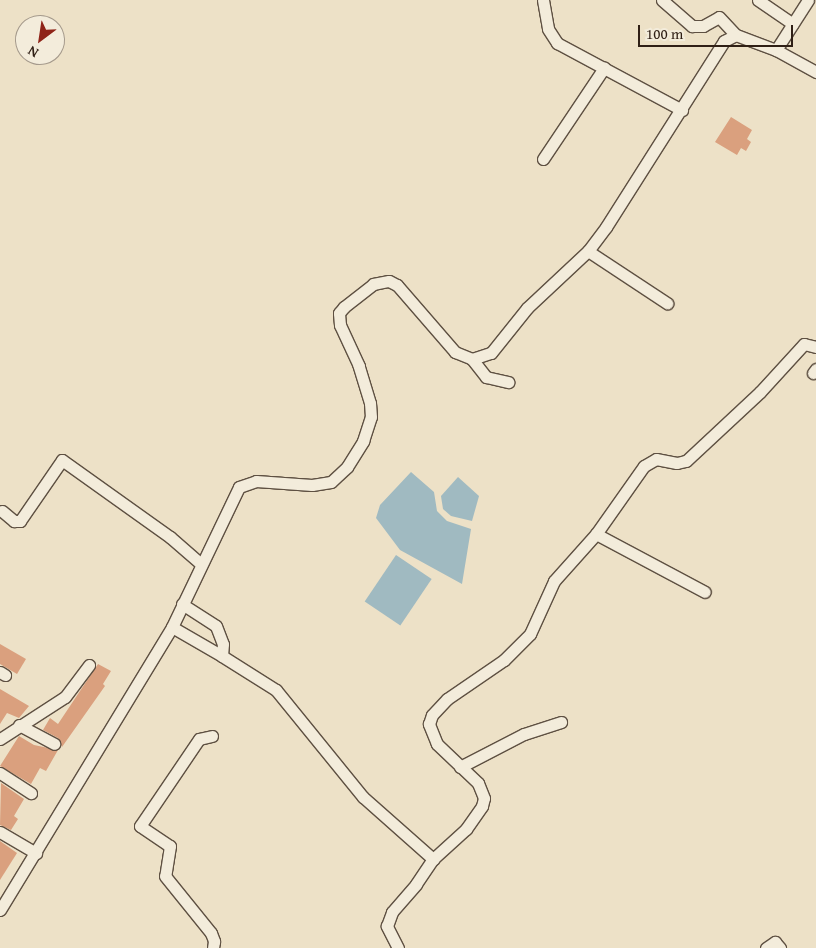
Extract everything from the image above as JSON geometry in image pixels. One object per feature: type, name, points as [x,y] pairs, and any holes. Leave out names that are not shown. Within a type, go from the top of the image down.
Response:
[{"type":"street","points":[[543,0],[552,38],[682,110]]},
{"type":"street","points":[[662,0],[692,26],[703,26],[719,17],[736,35],[776,50],[816,72]]},
{"type":"street","points":[[758,0],[793,24]]},
{"type":"street","points":[[776,50],[808,0]]},
{"type":"street","points":[[472,359],[491,353],[527,308],[588,251],[624,203],[724,41],[736,35]]},
{"type":"street","points":[[543,159],[604,68]]},
{"type":"street","points":[[588,251],[667,303]]},
{"type":"street","points":[[0,910],[4,894],[36,853],[172,627],[235,494],[244,483],[256,481],[323,485],[340,476],[353,458],[367,429],[370,403],[359,366],[338,318],[344,306],[361,292],[382,281],[397,286],[448,345],[472,359],[486,378],[508,382]]},
{"type":"street","points":[[398,948],[389,934],[388,918],[410,892],[432,859],[466,829],[482,806],[483,790],[431,734],[432,715],[447,699],[519,647],[540,617],[554,581],[596,534],[644,466],[656,459],[677,463],[686,461],[760,392],[801,347],[808,343],[816,346]]},
{"type":"street","points":[[2,511],[14,521],[20,521],[62,460],[162,532],[201,564]]},
{"type":"street","points":[[596,534],[705,592]]},
{"type":"street","points":[[182,604],[216,626],[223,644],[222,656]]},
{"type":"street","points":[[172,627],[276,690],[363,797],[432,859]]},
{"type":"street","points":[[0,739],[65,697],[90,665]]},
{"type":"street","points":[[460,767],[524,734],[561,722]]},
{"type":"street","points":[[19,725],[54,744]]},
{"type":"street","points":[[212,736],[199,739],[140,826],[170,846],[164,876],[211,933],[214,941],[213,948]]},
{"type":"street","points":[[0,773],[31,793]]},
{"type":"street","points":[[0,832],[36,853]]},
{"type":"street","points":[[766,948],[775,942],[780,948]]},
{"type":"water","points":[[411,472],[434,492],[437,511],[447,521],[471,529],[462,584],[400,550],[376,518],[380,505]]},
{"type":"water","points":[[458,477],[479,496],[472,521],[451,516],[443,509],[441,496]]},
{"type":"water","points":[[396,555],[432,579],[400,625],[365,601]]},
{"type":"building","points":[[731,117],[752,130],[747,139],[751,142],[746,151],[741,148],[737,155],[715,142]]},
{"type":"building","points":[[0,644],[26,659],[17,674],[0,664]]},
{"type":"building","points":[[98,664],[111,671],[103,684],[105,686],[62,747],[58,738],[43,730],[50,718],[58,724]]},
{"type":"building","points":[[0,689],[29,706],[19,718],[7,713],[0,724]]},
{"type":"building","points":[[19,736],[34,745],[58,750],[46,771],[40,768],[31,784],[0,766]]},
{"type":"building","points":[[1,783],[24,799],[14,816],[18,819],[11,830],[0,825]]},
{"type":"building","points":[[0,841],[17,853],[0,880]]}]
